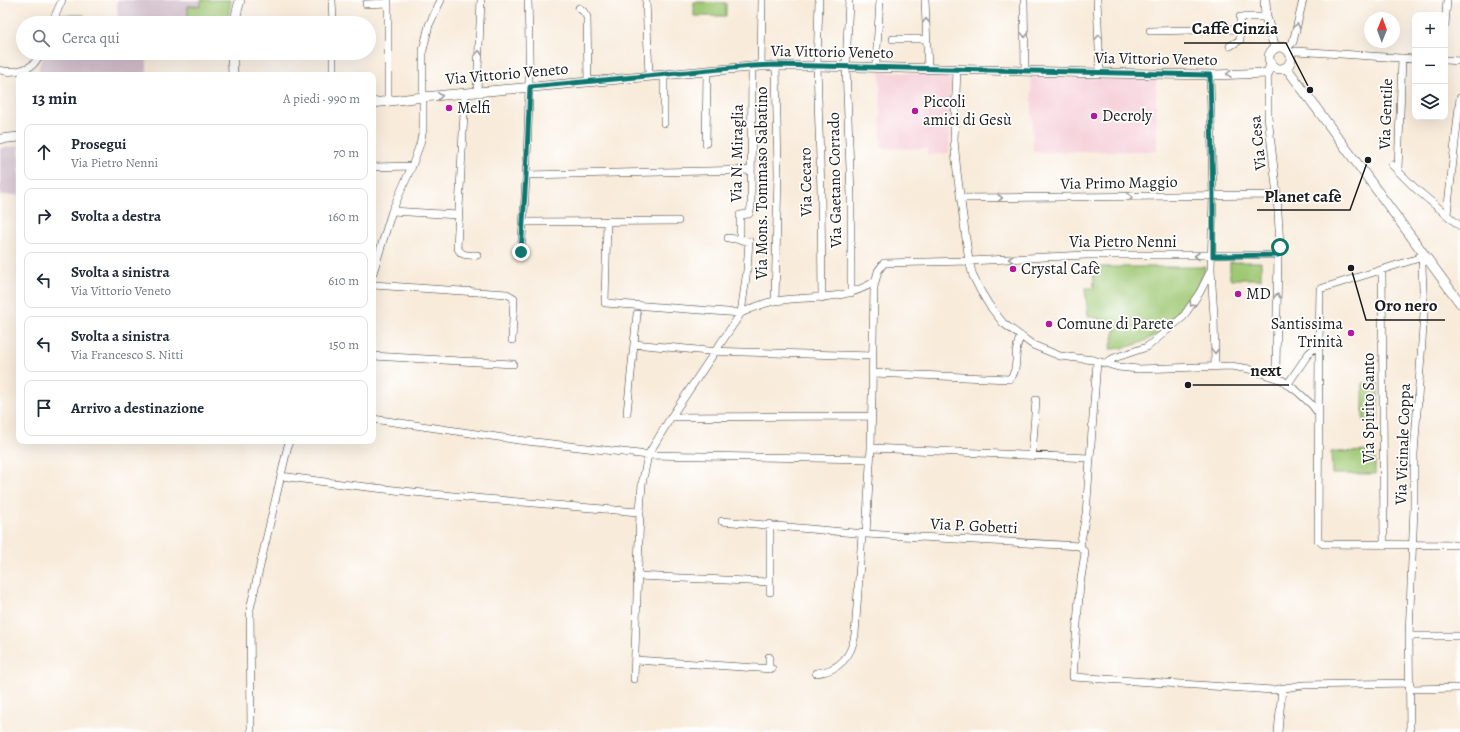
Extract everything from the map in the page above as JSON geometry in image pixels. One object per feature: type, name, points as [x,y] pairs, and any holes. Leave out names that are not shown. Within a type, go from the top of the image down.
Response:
[{"type":"street","points":[[55,16],[62,0]]},
{"type":"street","points":[[236,16],[240,0]]},
{"type":"street","points":[[332,0],[332,16]]},
{"type":"street","points":[[376,263],[392,211],[420,144],[423,128],[423,50],[429,25],[441,0]]},
{"type":"street","points":[[477,92],[481,0]]},
{"type":"street","points":[[521,252],[530,87],[528,0]]},
{"type":"street","points":[[646,0],[649,76]]},
{"type":"street","name":"Via N. Miraglia","points":[[740,234],[740,215],[749,214],[751,207],[751,170],[756,66],[762,0]]},
{"type":"street","name":"Via Cecaro","points":[[819,0],[817,66],[821,192],[822,298]]},
{"type":"street","name":"Via Gaetano Corrado","points":[[850,0],[846,67],[851,195],[851,293]]},
{"type":"street","points":[[876,66],[880,0]]},
{"type":"street","points":[[925,0],[928,69]]},
{"type":"street","points":[[1024,0],[1025,71]]},
{"type":"street","points":[[1097,0],[1100,73]]},
{"type":"street","points":[[1265,0],[1266,17],[1275,48]]},
{"type":"street","points":[[1303,0],[1293,42],[1288,51],[1290,62],[1283,68],[1269,68],[1269,55],[1275,48],[1283,48],[1288,51],[1412,59]]},
{"type":"street","points":[[1446,12],[1447,0]]},
{"type":"street","points":[[366,4],[388,2],[388,102]]},
{"type":"street","points":[[579,8],[587,17],[588,82]]},
{"type":"street","points":[[1230,46],[1240,40],[1240,17],[1266,17]]},
{"type":"street","points":[[1150,31],[1240,29]]},
{"type":"street","points":[[893,39],[927,39]]},
{"type":"street","name":"Via Gentile","points":[[1402,58],[1395,167],[1416,189],[1447,214]]},
{"type":"street","points":[[0,70],[14,71],[31,66],[37,60]]},
{"type":"street","points":[[232,60],[233,72]]},
{"type":"street","points":[[333,60],[334,72]]},
{"type":"street","points":[[1448,60],[1460,61]]},
{"type":"street","name":"Via Vittorio Veneto","points":[[376,103],[664,74],[776,65],[846,67],[876,66],[956,70],[1210,75],[1269,68]]},
{"type":"street","name":"Via Mons. Tommaso Sabatino","points":[[775,301],[778,173],[776,65]]},
{"type":"street","points":[[1286,67],[1460,303]]},
{"type":"street","name":"Via Cesa","points":[[1269,68],[1268,117],[1277,195],[1280,247],[1278,255],[1276,368],[1273,377]]},
{"type":"street","points":[[956,70],[954,140],[969,261],[973,276],[989,304],[1003,323],[1033,345],[1060,356],[1098,361],[1138,369],[1215,366],[1243,368],[1282,380],[1312,405],[1318,414]]},
{"type":"street","points":[[706,143],[707,71]]},
{"type":"street","points":[[664,74],[664,123]]},
{"type":"street","points":[[1210,75],[1213,196],[1213,256],[1211,270],[1215,366]]},
{"type":"street","points":[[465,94],[457,247],[460,253],[464,255],[478,255]]},
{"type":"street","points":[[1460,98],[1447,214],[1460,226]]},
{"type":"street","points":[[0,139],[16,137]]},
{"type":"street","points":[[376,167],[412,166]]},
{"type":"street","points":[[526,175],[751,170]]},
{"type":"street","name":"Via Primo Maggio","points":[[961,198],[1277,195]]},
{"type":"street","points":[[392,211],[458,215]]},
{"type":"street","points":[[607,221],[605,303],[740,313],[775,301],[822,298],[851,293],[874,282],[871,448],[855,634],[852,648],[848,655],[839,664],[829,670],[816,672]]},
{"type":"street","points":[[528,222],[678,221]]},
{"type":"street","points":[[634,679],[640,512],[642,484],[648,455],[670,417],[740,313],[747,270],[749,241],[728,238]]},
{"type":"street","points":[[1424,254],[1416,259],[1320,289],[1318,540],[1323,544],[1460,545]]},
{"type":"street","name":"Via Vicinale Coppa","points":[[1410,732],[1409,636],[1414,507],[1414,454],[1424,313],[1422,266],[1424,254]]},
{"type":"street","name":"Via Pietro Nenni","points":[[874,282],[878,271],[884,263],[969,261],[1086,255],[1278,255]]},
{"type":"street","points":[[1106,363],[1114,358],[1147,347],[1183,317],[1200,292],[1211,270]]},
{"type":"street","name":"Via Spirito Santo","points":[[1382,270],[1384,545]]},
{"type":"street","points":[[376,285],[507,294],[514,298],[512,340]]},
{"type":"street","points":[[627,412],[637,314]]},
{"type":"street","points":[[873,373],[1009,380],[1014,372],[1016,348],[1021,336]]},
{"type":"street","points":[[634,344],[714,352],[872,356]]},
{"type":"street","points":[[1287,385],[1309,353],[1319,344]]},
{"type":"street","points":[[376,356],[513,364]]},
{"type":"street","points":[[1098,361],[1089,458],[1086,514],[1080,546],[1085,553],[1080,584],[1073,677],[1273,690],[1302,685],[1460,688]]},
{"type":"street","points":[[1032,456],[1036,400]]},
{"type":"street","points":[[670,417],[871,416]]},
{"type":"street","points":[[376,420],[518,440],[648,455],[869,459]]},
{"type":"street","points":[[251,732],[250,609],[288,444]]},
{"type":"street","points":[[871,448],[1089,458]]},
{"type":"street","points":[[281,476],[368,488],[513,502],[640,512]]},
{"type":"street","name":"Via P. Gobetti","points":[[722,521],[770,524],[864,534],[1080,546]]},
{"type":"street","points":[[770,524],[770,592]]},
{"type":"street","points":[[637,576],[770,582]]},
{"type":"street","points":[[1409,636],[1460,636]]},
{"type":"street","points":[[635,660],[770,669],[769,658]]},
{"type":"street","points":[[1278,732],[1282,689]]},
{"type":"shaded area","points":[[117,0],[201,0],[201,6],[188,6],[188,16],[118,16]]},
{"type":"shaded area","points":[[41,60],[147,60],[147,72],[40,72],[39,66]]},
{"type":"shaded area","name":"Piccoli amici di Gesù","points":[[880,72],[951,75],[949,153],[927,155],[927,149],[881,148]]},
{"type":"shaded area","name":"Decroly","points":[[1031,77],[1156,80],[1157,151],[1033,152]]},
{"type":"shaded area","points":[[16,146],[16,195],[0,195],[0,148]]},
{"type":"green space","points":[[201,0],[231,0],[228,16],[188,16],[188,6],[201,6]]},
{"type":"green space","points":[[694,2],[726,3],[726,16],[694,16]]},
{"type":"green space","points":[[60,15],[84,15],[84,16]]},
{"type":"green space","points":[[1230,262],[1261,262],[1261,279],[1230,279]]},
{"type":"green space","points":[[1093,267],[1206,267],[1191,297],[1170,323],[1157,334],[1143,342],[1127,347],[1110,349],[1117,324],[1088,316],[1085,288],[1094,288]]},
{"type":"green space","points":[[1363,383],[1378,383],[1378,421],[1363,421]]},
{"type":"green space","points":[[1375,451],[1375,474],[1332,474],[1331,452]]},
{"type":"place","name":"Caffè Cinzia","points":[[1310,90]]},
{"type":"place","name":"Melfi","points":[[449,108]]},
{"type":"place","name":"Piccoli amici di Gesù","points":[[915,111]]},
{"type":"place","name":"Decroly","points":[[1094,116]]},
{"type":"place","name":"Planet cafè","points":[[1368,160]]},
{"type":"place","name":"Oro nero","points":[[1351,268]]},
{"type":"place","name":"Crystal Cafè","points":[[1013,269]]},
{"type":"place","name":"MD","points":[[1238,294]]},
{"type":"place","name":"Comune di Parete","points":[[1049,324]]},
{"type":"place","name":"Santissima Trinità","points":[[1351,333]]},
{"type":"place","name":"next","points":[[1188,385]]},
{"type":"route","points":[[521,252],[530,87],[776,65],[1210,75],[1213,256],[1278,255],[1280,247]]}]
